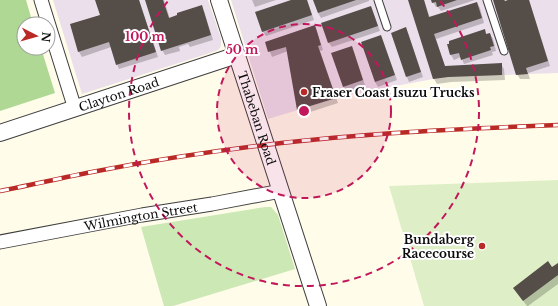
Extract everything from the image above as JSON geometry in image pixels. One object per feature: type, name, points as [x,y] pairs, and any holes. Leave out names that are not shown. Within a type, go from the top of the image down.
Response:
[{"type":"street","points":[[41,0],[75,109]]},
{"type":"street","name":"Thabeban Road","points":[[219,0],[318,306]]},
{"type":"street","name":"Clayton Road","points":[[0,133],[237,55]]},
{"type":"street","name":"Wilmington Street","points":[[0,242],[135,216],[281,191]]},
{"type":"lane","points":[[378,0],[387,27]]},
{"type":"lane","points":[[487,0],[504,51]]},
{"type":"shaded area","points":[[53,0],[208,0],[221,38],[221,46],[216,51],[82,94]]},
{"type":"shaded area","points":[[231,0],[558,0],[558,73],[448,77],[433,79],[342,96],[268,119]]},
{"type":"green space","points":[[0,0],[26,0],[31,16],[16,16],[16,56],[43,56],[55,93],[0,111]]},
{"type":"green space","name":"Bundaberg Racecourse","points":[[558,180],[558,306],[424,306],[389,186]]},
{"type":"green space","points":[[271,207],[278,215],[295,269],[173,306],[164,306],[141,227]]},
{"type":"building","points":[[95,0],[139,0],[156,52],[116,65],[109,42],[78,52],[70,24],[100,15]]},
{"type":"building","points":[[145,0],[163,0],[169,18],[177,15],[177,13],[202,5],[211,35],[161,51]]},
{"type":"building","points":[[291,0],[307,0],[312,15],[262,32],[255,12]]},
{"type":"building","points":[[313,0],[356,0],[318,13]]},
{"type":"building","points":[[408,0],[424,0],[429,17],[477,2],[482,18],[434,34],[445,66],[502,63],[502,75],[433,79]]},
{"type":"building","points":[[431,0],[457,0],[437,7],[436,2],[432,3]]},
{"type":"building","points":[[493,0],[529,0],[548,61],[526,68],[528,74],[516,75]]},
{"type":"building","points":[[371,6],[378,26],[328,43],[321,23]]},
{"type":"building","points":[[315,25],[321,45],[318,46],[336,98],[297,110],[286,47],[268,52],[265,42]]},
{"type":"building","points":[[406,27],[421,72],[406,77],[391,33]]},
{"type":"building","points":[[485,29],[486,34],[490,33],[494,46],[490,47],[491,50],[461,60],[459,53],[450,55],[447,44],[449,44],[449,41]]},
{"type":"building","points":[[381,35],[395,75],[375,82],[361,42]]},
{"type":"building","points":[[352,46],[363,80],[343,87],[331,53]]},
{"type":"building","points":[[548,261],[552,267],[558,263],[558,275],[523,301],[513,288]]},
{"type":"railway","points":[[0,191],[135,164],[265,145],[374,134],[558,125]]},
{"type":"place","name":"Fraser Coast Isuzu Trucks","points":[[304,92]]},
{"type":"place","name":"Bundaberg Racecourse","points":[[482,246]]}]
